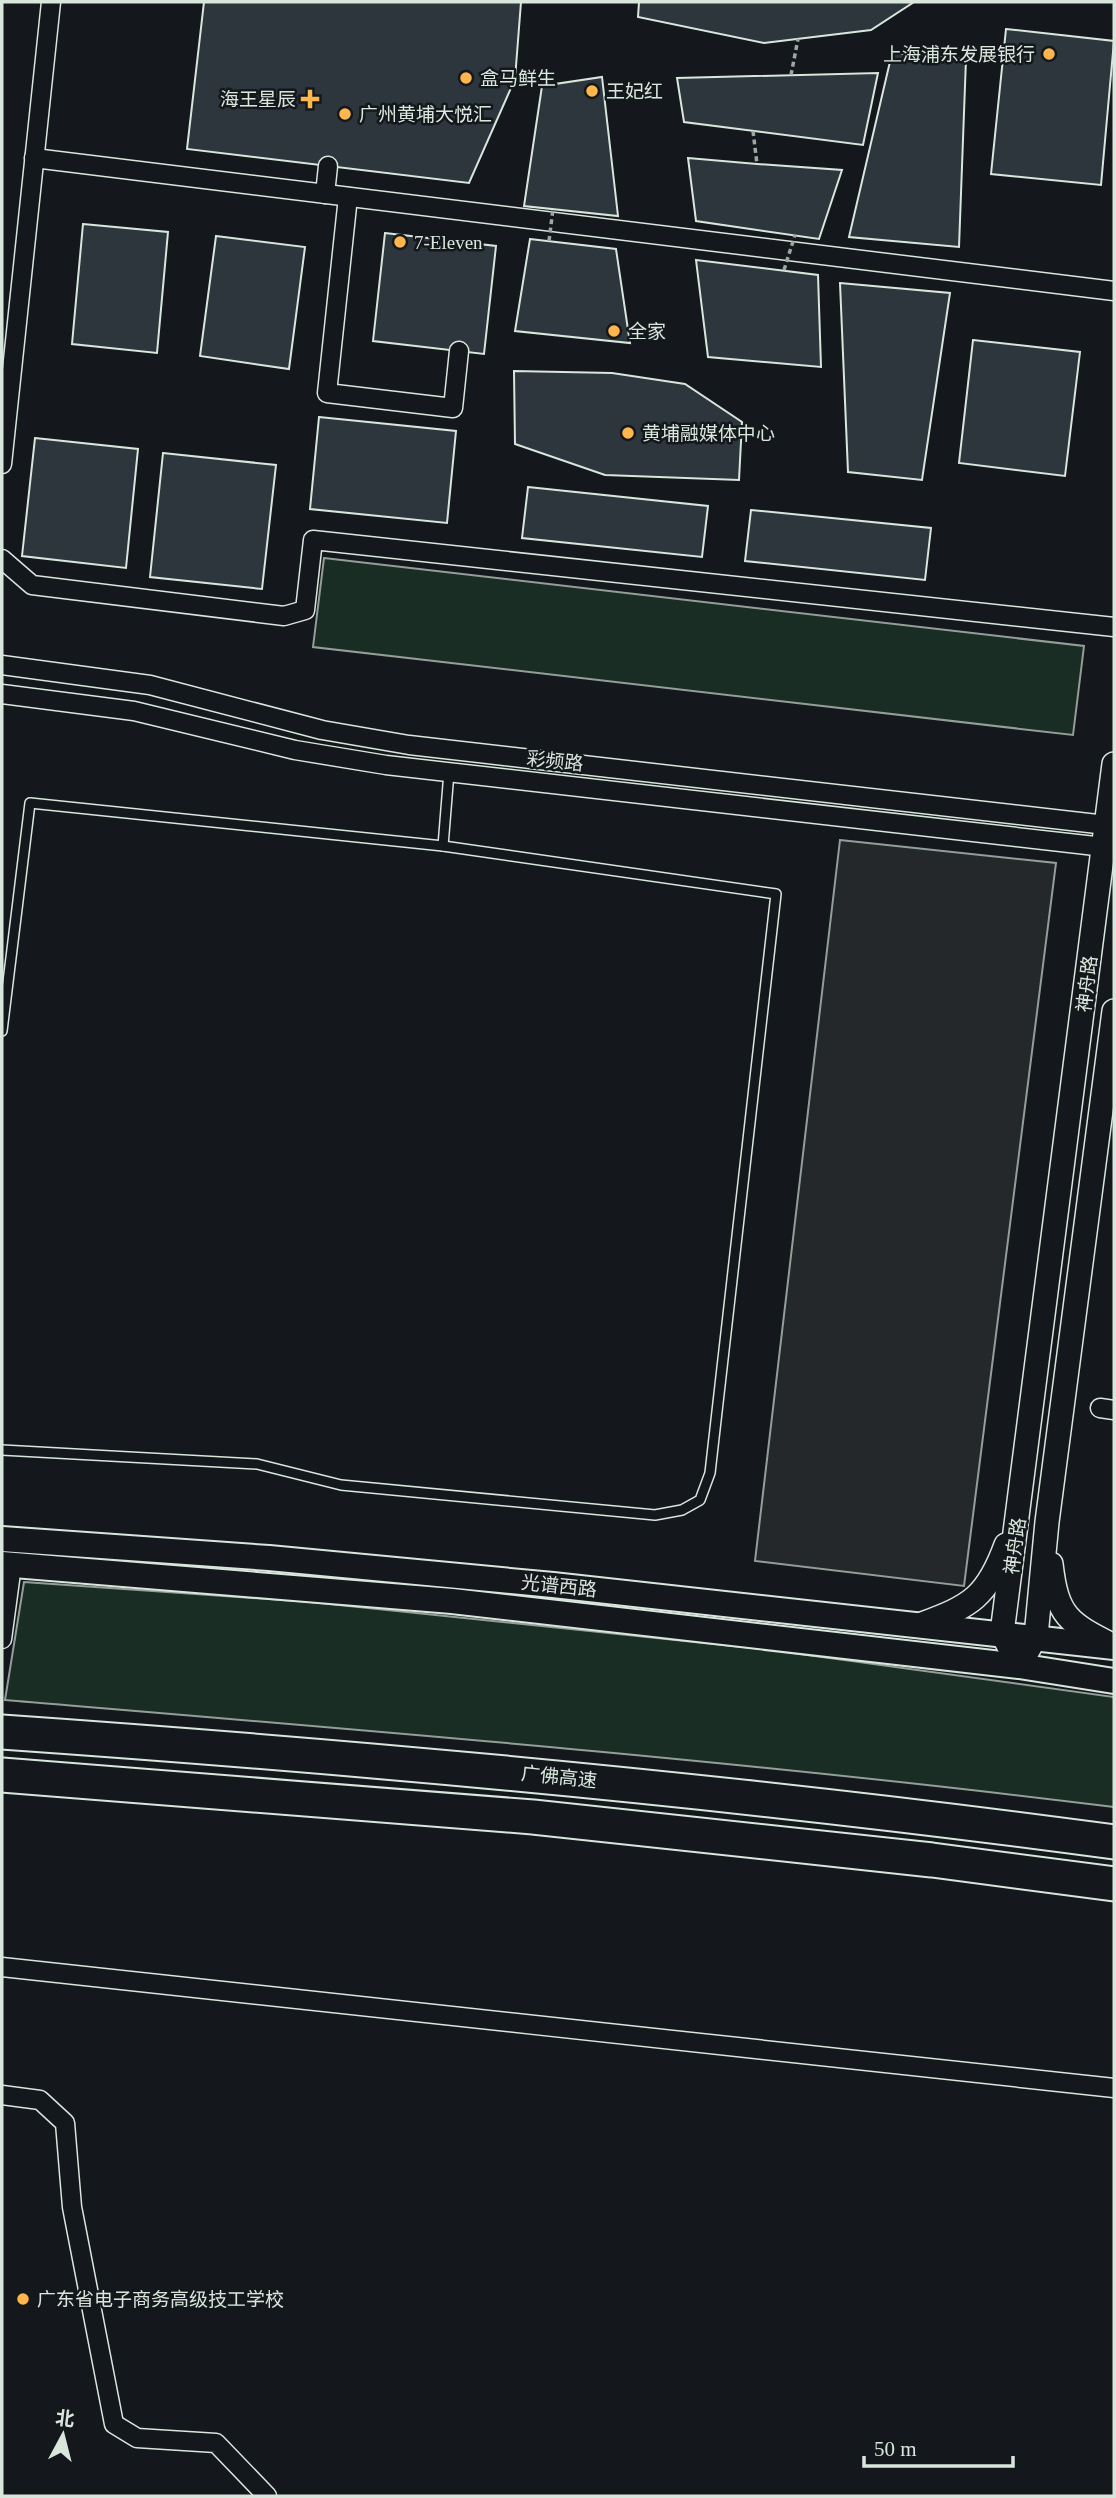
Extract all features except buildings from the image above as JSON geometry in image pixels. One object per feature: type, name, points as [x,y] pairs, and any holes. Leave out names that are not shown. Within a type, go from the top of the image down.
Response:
[{"type":"highway","name":"广佛高速","points":[[13,1732],[530,1774],[925,1816],[1114,1842]]},
{"type":"highway","points":[[9,1776],[533,1817],[932,1860],[1114,1884]]},
{"type":"main road","name":"光谱西路","points":[[2,1539],[296,1560],[1036,1636],[1114,1647]]},
{"type":"main road","points":[[7,1564],[452,1601],[1018,1665],[1114,1681]]},
{"type":"street","points":[[2,464],[51,2]]},
{"type":"street","points":[[34,158],[1114,291]]},
{"type":"street","points":[[324,194],[328,166]]},
{"type":"street","points":[[348,197],[327,393],[453,408],[459,351]]},
{"type":"street","points":[[2,559],[32,585],[284,616],[305,610],[313,540],[1114,627]]},
{"type":"street","name":"彩频路","points":[[2,666],[150,685],[311,727],[409,745],[1110,837]]},
{"type":"street","name":"彩频路","points":[[2,694],[134,711],[295,750],[449,772],[1110,837]]},
{"type":"street","name":"神舟路","points":[[1002,1633],[1110,837],[1114,764]]},
{"type":"street","name":"神舟路","points":[[1018,1665],[1036,1636],[1046,1522],[1114,1011]]},
{"type":"street","points":[[922,1624],[959,1611],[988,1585],[998,1569],[1020,1506]]},
{"type":"street","points":[[1046,1522],[1054,1592],[1061,1610],[1090,1634],[1114,1647]]},
{"type":"street","points":[[2,1639],[7,1564]]},
{"type":"street","points":[[1002,1633],[1018,1665]]},
{"type":"street","points":[[2,1967],[1114,2088]]},
{"type":"street","points":[[2,2095],[40,2100],[65,2123],[72,2207],[114,2424],[137,2438],[216,2443],[267,2496]]},
{"type":"lane","points":[[443,846],[449,772]]},
{"type":"lane","points":[[2,1031],[30,803],[443,846],[776,894],[711,1459],[700,1500],[682,1510],[655,1515],[341,1485],[257,1464],[2,1450]]},
{"type":"path","points":[[790,75],[798,38]]},
{"type":"path","points":[[753,131],[757,164]]},
{"type":"path","points":[[549,241],[553,209]]},
{"type":"path","points":[[784,270],[795,235]]},
{"type":"green space","points":[[324,558],[1084,646],[1073,735],[313,647]]},
{"type":"green space","points":[[24,1582],[310,1602],[771,1650],[1114,1697],[1114,1807],[699,1761],[5,1700]]},
{"type":"shaded area","points":[[840,840],[1056,863],[964,1586],[755,1561]]},
{"type":"place","name":"上海浦东发展银行","points":[[1049,54]]},
{"type":"place","name":"盒马鲜生","points":[[466,78]]},
{"type":"place","name":"王妃红","points":[[592,91]]},
{"type":"place","name":"海王星辰","points":[[310,99]]},
{"type":"place","name":"广州黄埔大悦汇","points":[[345,114]]},
{"type":"place","name":"7-Eleven","points":[[400,242]]},
{"type":"place","name":"全家","points":[[614,331]]},
{"type":"place","name":"黄埔融媒体中心","points":[[628,433]]},
{"type":"place","name":"广东省电子商务高级技工学校","points":[[23,2299]]}]
